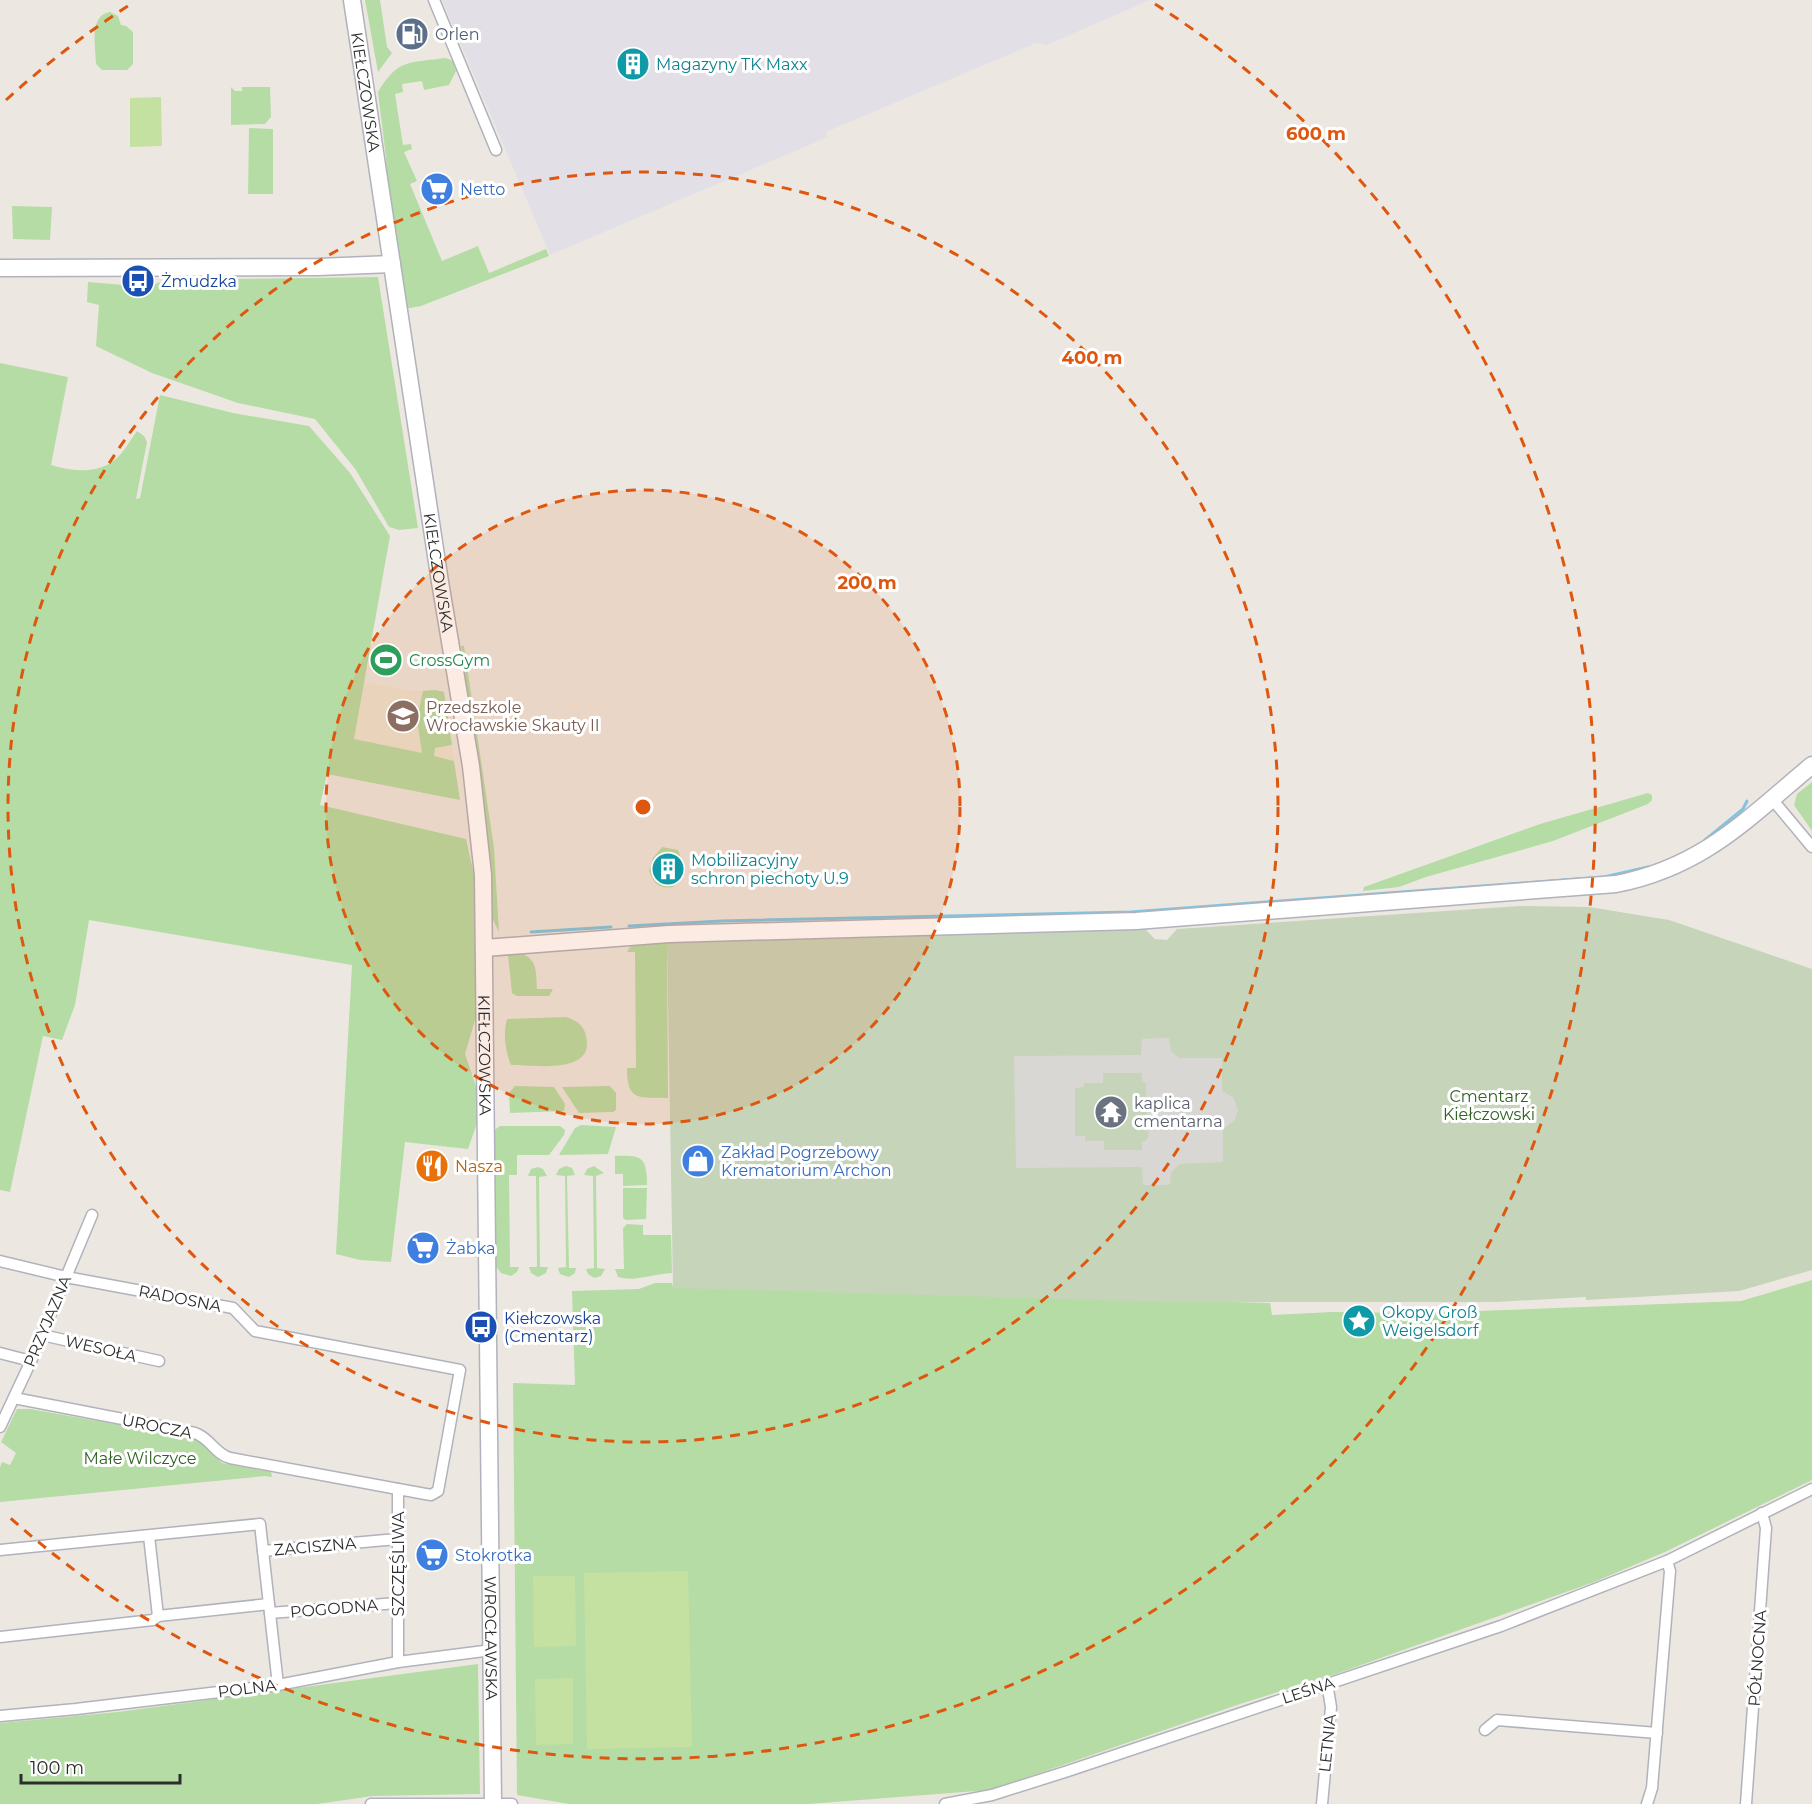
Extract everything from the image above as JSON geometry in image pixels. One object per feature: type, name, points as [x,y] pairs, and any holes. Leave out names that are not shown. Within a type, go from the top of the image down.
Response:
[{"type":"street","name":"KIEŁCZOWSKA","points":[[352,0],[440,582],[471,766],[483,875],[489,1293]]},
{"type":"street","points":[[434,0],[496,150]]},
{"type":"street","points":[[0,268],[339,267],[392,264]]},
{"type":"street","points":[[485,948],[680,933],[1145,920],[1616,885],[1648,878],[1691,860],[1720,842],[1812,765]]},
{"type":"street","points":[[1772,799],[1812,847]]},
{"type":"street","name":"PRZYJAZNA","points":[[1,1427],[92,1215]]},
{"type":"street","name":"RADOSNA","points":[[0,1261],[233,1308],[241,1313],[255,1331],[457,1370]]},
{"type":"street","name":"WROCŁAWSKA","points":[[489,1293],[493,1804]]},
{"type":"street","name":"WESOŁA","points":[[42,1335],[159,1361]]},
{"type":"street","points":[[0,1353],[31,1361]]},
{"type":"street","name":"SZCZĘŚLIWA","points":[[398,1662],[398,1489],[431,1495],[438,1491],[460,1370],[457,1370]]},
{"type":"street","name":"UROCZA","points":[[15,1398],[195,1433],[205,1437],[218,1452],[230,1458],[398,1489]]},
{"type":"street","name":"LEŚNA","points":[[945,1804],[991,1799],[1501,1626],[1667,1561],[1812,1489]]},
{"type":"street","name":"PÓŁNOCNA","points":[[1746,1804],[1766,1528],[1762,1513]]},
{"type":"street","name":"ZACISZNA","points":[[149,1536],[260,1524],[263,1551],[397,1539]]},
{"type":"street","points":[[0,1550],[149,1536],[155,1618]]},
{"type":"street","points":[[263,1551],[278,1684]]},
{"type":"street","points":[[1647,1804],[1652,1788],[1657,1732],[1670,1571],[1667,1561]]},
{"type":"street","name":"POGODNA","points":[[0,1637],[155,1618],[269,1609],[397,1603]]},
{"type":"street","name":"POLNA","points":[[0,1716],[278,1684],[398,1662],[492,1650]]},
{"type":"street","name":"LETNIA","points":[[1322,1804],[1331,1707],[1328,1683]]},
{"type":"street","points":[[1485,1730],[1497,1720],[1657,1732]]},
{"type":"street","points":[[371,1804],[512,1804]]},
{"type":"shaded area","points":[[442,0],[1150,0],[1047,45],[1036,43],[826,132],[828,137],[550,255]]},
{"type":"shaded area","name":"Przedszkole Wrocławskie Skauty II","points":[[364,682],[412,691],[444,692],[454,761],[354,739]]},
{"type":"shaded area","points":[[1169,1038],[1171,1051],[1179,1058],[1222,1058],[1222,1091],[1233,1097],[1238,1110],[1235,1120],[1223,1129],[1223,1162],[1179,1164],[1171,1173],[1170,1184],[1165,1185],[1143,1185],[1142,1167],[1016,1168],[1014,1056],[1141,1055],[1142,1039]],"holes":[[[1103,1073],[1142,1073],[1142,1082],[1146,1083],[1147,1131],[1149,1131],[1147,1140],[1142,1142],[1142,1150],[1104,1150],[1104,1141],[1085,1141],[1085,1136],[1075,1136],[1075,1088],[1084,1087],[1084,1083],[1103,1083]]]},
{"type":"green space","points":[[365,0],[380,0],[387,47],[392,53],[378,72]]},
{"type":"green space","points":[[110,12],[118,16],[121,25],[133,32],[133,64],[127,70],[102,70],[96,64],[96,26],[103,14]]},
{"type":"green space","points":[[446,58],[453,61],[456,71],[449,85],[424,90],[422,81],[402,84],[403,92],[395,94],[403,145],[411,144],[412,149],[404,152],[417,181],[410,184],[442,261],[478,246],[489,273],[546,249],[549,256],[421,306],[404,309],[388,195],[378,92],[392,73],[406,64]]},
{"type":"green space","points":[[231,87],[235,91],[242,91],[242,87],[270,87],[271,117],[265,124],[231,125]]},
{"type":"green space","points":[[161,97],[162,146],[130,147],[130,98]]},
{"type":"green space","points":[[249,128],[273,129],[273,194],[248,194]]},
{"type":"green space","points":[[12,206],[52,207],[50,240],[13,239]]},
{"type":"green space","points":[[378,277],[418,528],[399,530],[389,527],[356,470],[315,419],[238,403],[152,373],[96,346],[99,305],[87,302],[88,282],[147,287],[166,280]]},
{"type":"green space","points":[[0,363],[68,377],[51,465],[82,470],[105,466],[119,456],[137,431],[144,436],[147,442],[136,499],[140,498],[160,395],[233,413],[309,426],[350,473],[390,536],[354,739],[422,753],[417,719],[423,691],[444,692],[452,745],[435,748],[434,756],[454,761],[460,800],[327,774],[320,805],[466,839],[478,893],[478,1010],[465,1054],[479,1095],[477,1123],[468,1149],[405,1142],[391,1262],[360,1260],[336,1254],[352,965],[89,920],[75,1005],[62,1040],[43,1036],[10,1192],[0,1190]]},
{"type":"green space","points":[[461,646],[464,646],[494,848],[499,932],[491,916],[481,785]]},
{"type":"green space","points":[[1812,782],[1812,831],[1794,805],[1797,794]]},
{"type":"green space","points":[[1648,793],[1652,795],[1652,800],[1648,804],[1553,841],[1426,877],[1399,887],[1363,891],[1364,887],[1540,824]]},
{"type":"green space","points":[[662,847],[678,850],[680,855],[681,874],[673,887],[658,885],[649,871],[653,858]]},
{"type":"green space","name":"Cmentarz Kiełczowski","points":[[1520,906],[1589,907],[1669,920],[1812,969],[1812,1270],[1739,1291],[1586,1300],[1586,1297],[1497,1302],[1171,1302],[673,1288],[667,941],[1144,928],[1155,939],[1167,940],[1177,929]]},
{"type":"green space","points":[[667,941],[668,1098],[637,1096],[629,1087],[627,1068],[636,1068],[635,952],[627,952],[633,942]]},
{"type":"green space","points":[[520,953],[530,959],[535,967],[537,989],[553,989],[549,996],[517,996],[512,993],[508,955]]},
{"type":"green space","points":[[566,1017],[579,1024],[585,1032],[587,1048],[581,1057],[560,1065],[511,1065],[505,1042],[507,1019]]},
{"type":"green space","points":[[515,1086],[554,1087],[565,1104],[564,1111],[510,1113],[509,1093]]},
{"type":"green space","points":[[610,1086],[616,1093],[616,1110],[579,1113],[562,1087]]},
{"type":"green space","points":[[581,1125],[616,1127],[608,1154],[559,1155],[575,1128]]},
{"type":"green space","points":[[500,1126],[560,1126],[565,1130],[564,1135],[549,1155],[517,1155],[517,1175],[509,1175],[510,1267],[519,1267],[517,1272],[511,1276],[501,1273],[494,1264],[493,1131]]},
{"type":"green space","points":[[615,1156],[631,1156],[641,1160],[646,1169],[647,1185],[623,1186],[623,1174],[615,1174]]},
{"type":"green space","points":[[566,1166],[572,1168],[575,1175],[567,1176],[569,1268],[576,1268],[575,1273],[569,1277],[560,1274],[558,1268],[566,1267],[565,1176],[556,1175],[559,1169]]},
{"type":"green space","points":[[594,1166],[604,1173],[596,1176],[597,1268],[605,1269],[601,1276],[594,1278],[588,1274],[586,1269],[594,1268],[593,1176],[584,1175],[587,1169]]},
{"type":"green space","points":[[538,1167],[543,1169],[547,1176],[539,1177],[540,1267],[548,1267],[546,1273],[538,1277],[531,1273],[529,1267],[537,1267],[536,1176],[528,1176],[531,1169]]},
{"type":"green space","points":[[623,1188],[647,1188],[646,1219],[626,1220],[623,1218]]},
{"type":"green space","points":[[627,1224],[643,1225],[643,1235],[671,1235],[672,1273],[638,1278],[618,1277],[615,1269],[624,1269],[623,1228]]},
{"type":"green space","points":[[1812,1280],[1812,1480],[1665,1552],[1594,1582],[1336,1674],[1243,1703],[990,1790],[808,1804],[569,1804],[517,1795],[513,1383],[575,1385],[572,1291],[639,1289],[655,1283],[672,1283],[673,1287],[1270,1303],[1272,1315],[1332,1312],[1425,1313],[1741,1301]]},
{"type":"green space","name":"Małe Wilczyce","points":[[17,1409],[30,1409],[199,1439],[222,1463],[271,1472],[272,1477],[0,1502],[0,1467],[2,1462],[10,1465],[16,1453],[1,1442]]},
{"type":"green space","points":[[688,1571],[692,1747],[587,1749],[584,1573]]},
{"type":"green space","points":[[533,1576],[575,1576],[576,1646],[534,1647]]},
{"type":"green space","points":[[478,1664],[480,1794],[373,1796],[317,1804],[0,1804],[0,1723],[118,1712]]},
{"type":"green space","points":[[573,1678],[573,1744],[536,1745],[535,1679]]},
{"type":"waterway","points":[[1705,840],[1743,809],[1747,801]]},
{"type":"waterway","points":[[629,926],[722,921],[1131,912],[1604,877],[1648,867]]},
{"type":"waterway","points":[[531,932],[611,927]]},
{"type":"place","name":"Orlen","points":[[412,34]]},
{"type":"place","name":"Magazyny TK Maxx","points":[[633,64]]},
{"type":"place","name":"Netto","points":[[437,189]]},
{"type":"place","name":"Żmudzka","points":[[138,281]]},
{"type":"place","name":"CrossGym","points":[[386,660]]},
{"type":"place","name":"Przedszkole Wrocławskie Skauty II","points":[[403,716]]},
{"type":"place","name":"Mobilizacyjny schron piechoty U.9","points":[[668,869]]},
{"type":"place","name":"kaplica cmentarna","points":[[1111,1112]]},
{"type":"place","name":"Zakład Pogrzebowy Krematorium Archon","points":[[698,1161]]},
{"type":"place","name":"Nasza","points":[[432,1166]]},
{"type":"place","name":"Żabka","points":[[423,1248]]},
{"type":"place","name":"Okopy Groß Weigelsdorf","points":[[1359,1321]]},
{"type":"place","name":"Kiełczowska (Cmentarz)","points":[[481,1327]]},
{"type":"place","name":"Stokrotka","points":[[432,1555]]}]
